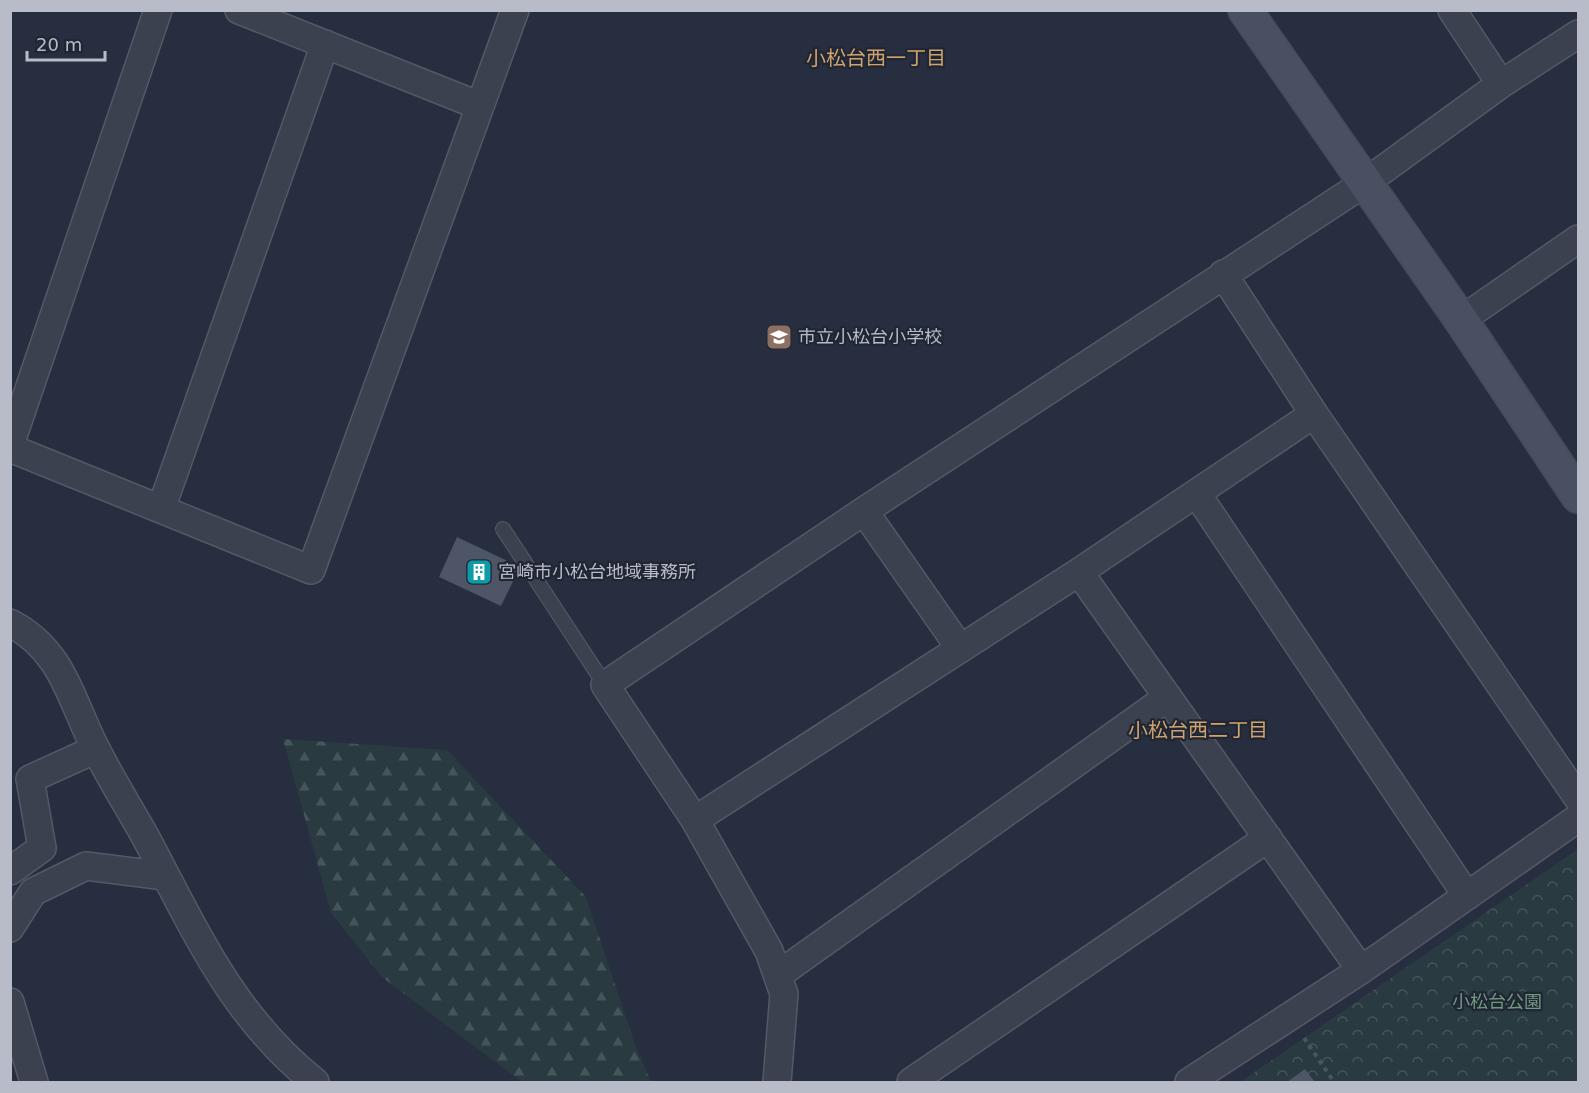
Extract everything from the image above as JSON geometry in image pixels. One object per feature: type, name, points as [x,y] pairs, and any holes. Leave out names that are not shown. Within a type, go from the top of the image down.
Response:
[{"type":"street","points":[[158,10],[10,446],[311,570],[515,10]]},
{"type":"street","points":[[239,10],[480,106]]},
{"type":"street","points":[[1245,10],[1461,320],[1578,496]]},
{"type":"street","points":[[1452,10],[1501,84]]},
{"type":"street","points":[[777,1083],[784,994],[770,951],[695,820],[605,685],[864,511],[1366,182],[1501,84],[1578,34]]},
{"type":"street","points":[[161,509],[325,44]]},
{"type":"street","points":[[1461,320],[1578,239]]},
{"type":"street","points":[[1223,274],[1314,414],[1578,798]]},
{"type":"street","points":[[695,820],[1079,572],[1314,414]]},
{"type":"street","points":[[1197,494],[1467,896]]},
{"type":"street","points":[[864,511],[960,648]]},
{"type":"street","points":[[1079,572],[1361,970]]},
{"type":"street","points":[[10,623],[22,629],[51,657],[70,687],[96,749],[229,992],[285,1059],[315,1083]]},
{"type":"street","points":[[778,975],[1168,697]]},
{"type":"street","points":[[10,871],[42,848],[30,778],[96,749]]},
{"type":"street","points":[[1189,1083],[1361,970],[1578,818]]},
{"type":"street","points":[[911,1083],[1268,838]]},
{"type":"street","points":[[10,928],[33,892],[86,867],[165,876]]},
{"type":"street","points":[[10,1002],[34,1083]]},
{"type":"lane","points":[[503,529],[605,685]]},
{"type":"path","points":[[1302,1036],[1334,1083]]},
{"type":"green space","points":[[283,739],[447,750],[586,897],[636,1047],[651,1082],[522,1082],[382,977],[331,913]]},
{"type":"green space","name":"小松台公園","points":[[1578,849],[1578,1082],[1240,1082]]},
{"type":"building","name":"宮崎市小松台地域事務所","points":[[457,537],[520,567],[501,606],[439,577]]},
{"type":"building","points":[[1305,1069],[1315,1082],[1287,1082]]},
{"type":"place","name":"市立小松台小学校","points":[[779,337]]},
{"type":"place","name":"宮崎市小松台地域事務所","points":[[479,572]]},
{"type":"district","name":"小松台西一丁目","points":[[876,58]]},
{"type":"district","name":"小松台西二丁目","points":[[1198,730]]}]
